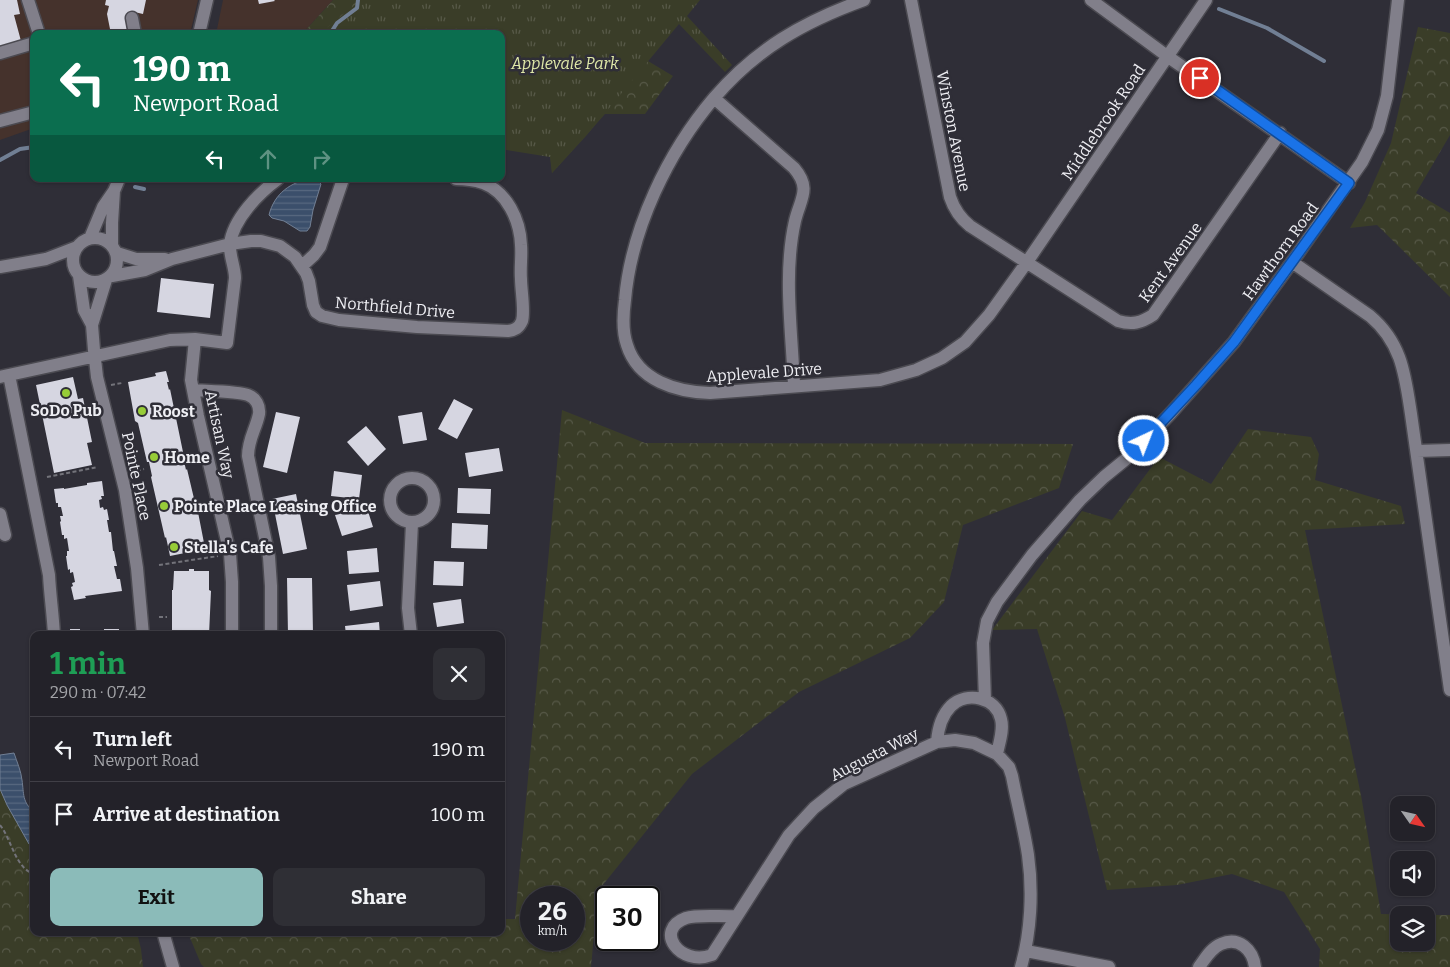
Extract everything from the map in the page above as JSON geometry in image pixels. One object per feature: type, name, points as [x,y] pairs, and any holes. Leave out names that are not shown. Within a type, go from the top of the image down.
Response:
[{"type":"street","points":[[28,0],[38,30]]},
{"type":"street","points":[[200,30],[207,0]]},
{"type":"street","name":"Applevale Drive","points":[[864,0],[832,12],[793,31],[772,45],[750,62],[714,98],[694,125],[671,161],[652,200],[638,237],[626,290],[623,316],[627,346],[633,359],[642,370],[666,386],[681,390],[710,393],[880,380],[897,376],[942,358],[965,342],[989,315],[1027,262]]},
{"type":"street","name":"Winston Avenue","points":[[911,0],[953,206],[964,221],[1027,262]]},
{"type":"street","points":[[1091,0],[1349,183]]},
{"type":"street","name":"Middlebrook Road","points":[[1027,262],[1206,0]]},
{"type":"street","name":"Hawthorn Road","points":[[985,700],[983,643],[987,622],[993,609],[1020,571],[1080,500],[1131,455],[1209,371],[1239,335],[1349,183],[1373,143],[1382,117],[1389,82],[1398,0]]},
{"type":"street","points":[[132,18],[134,30]]},
{"type":"street","points":[[0,53],[30,44]]},
{"type":"street","points":[[714,98],[794,168],[802,179],[803,194],[795,220],[790,248],[789,276],[794,386]]},
{"type":"street","points":[[0,121],[30,113]]},
{"type":"street","name":"Kent Avenue","points":[[1027,262],[1111,317],[1126,323],[1135,324],[1144,321],[1160,307],[1280,134]]},
{"type":"street","points":[[90,238],[103,207],[118,182]]},
{"type":"street","points":[[54,631],[49,575],[5,376],[170,340],[194,339],[226,343],[235,278],[230,244],[234,229],[255,199],[275,182]]},
{"type":"street","points":[[302,266],[320,247],[342,182]]},
{"type":"street","name":"Northfield Drive","points":[[109,278],[145,270],[172,258],[230,244],[251,241],[270,243],[296,257],[309,281],[312,306],[322,316],[339,320],[417,327],[508,332],[515,330],[523,318],[520,231],[511,208],[504,199],[495,190],[480,182]]},
{"type":"street","points":[[46,259],[77,273],[84,280],[95,283],[109,278],[117,265],[112,223],[114,191]]},
{"type":"street","points":[[0,267],[46,259],[77,247],[90,238],[102,238],[115,249]]},
{"type":"street","points":[[77,247],[73,258],[77,273]]},
{"type":"street","name":"Northfield Drive","points":[[115,249],[136,259],[172,258]]},
{"type":"street","points":[[1292,262],[1382,325],[1399,355],[1404,370],[1417,451],[1450,690]]},
{"type":"street","name":"Pointe Place","points":[[77,273],[84,310],[92,325],[97,377],[125,490],[137,568],[143,631]]},
{"type":"street","name":"Pointe Place","points":[[92,325],[109,278]]},
{"type":"street","name":"Artisan Way","points":[[194,339],[191,371],[193,390],[230,554],[232,631]]},
{"type":"street","points":[[193,390],[243,393],[251,396],[257,404],[259,413],[248,447],[248,456],[269,557],[271,631]]},
{"type":"street","points":[[1417,451],[1450,450]]},
{"type":"street","points":[[0,514],[5,535]]},
{"type":"street","points":[[411,631],[408,608],[412,523]]},
{"type":"street","name":"Augusta Way","points":[[937,742],[938,730],[943,716],[952,705],[970,697],[985,700]]},
{"type":"street","points":[[985,700],[997,709],[1001,718],[1002,728],[997,754]]},
{"type":"street","name":"Augusta Way","points":[[736,916],[685,918],[679,922],[671,934],[672,949],[677,956],[690,963],[698,963],[712,955],[789,835],[814,808],[844,784],[937,742],[955,740],[974,743],[997,754],[1009,767],[1012,776],[1028,857],[1030,895],[1026,951],[1021,967]]},
{"type":"street","points":[[164,936],[173,967]]},
{"type":"street","points":[[1199,967],[1208,954],[1216,947],[1223,943],[1231,942],[1246,946],[1251,952],[1255,967]]},
{"type":"street","points":[[1026,951],[1110,967]]},
{"type":"path","points":[[111,385],[122,383]]},
{"type":"path","points":[[47,478],[98,467]]},
{"type":"path","points":[[137,471],[144,469]]},
{"type":"path","points":[[159,566],[222,556]]},
{"type":"path","points":[[159,617],[167,617]]},
{"type":"path","points":[[0,825],[10,840],[20,864],[30,872]]},
{"type":"shaded area","points":[[0,0],[198,0],[191,30],[30,30],[30,129],[0,140]]},
{"type":"shaded area","points":[[223,0],[333,0],[306,30],[217,30]]},
{"type":"green space","points":[[333,0],[596,0],[577,88],[648,61],[673,76],[645,114],[605,114],[552,173],[540,54],[519,15],[416,30],[306,30]]},
{"type":"green space","name":"Applevale Park","points":[[361,0],[700,0],[687,16],[732,65],[725,72],[679,24],[586,136],[552,173],[550,157],[505,150],[505,30],[324,30]]},
{"type":"green space","points":[[1418,27],[1450,33],[1450,135],[1416,193],[1450,213],[1450,297],[1377,225],[1350,228],[1365,202],[1391,143]]},
{"type":"green space","points":[[562,410],[645,443],[1073,444],[1059,488],[963,525],[944,602],[910,638],[799,692],[692,774],[602,886],[595,886],[595,924],[591,967],[204,967],[189,936],[505,936],[505,919],[515,919]]},
{"type":"green space","points":[[1248,429],[1311,437],[1319,454],[1315,480],[1401,506],[1405,524],[1305,530],[1361,795],[1381,914],[1390,914],[1390,951],[1435,951],[1435,915],[1450,915],[1450,967],[1319,967],[1320,949],[1284,892],[1232,874],[1177,885],[1107,890],[1065,718],[1037,629],[992,630],[1082,511],[1112,520],[1159,457],[1211,484]]},
{"type":"green space","points":[[0,789],[7,805],[30,843],[30,936],[138,936],[143,967],[0,967]]},
{"type":"water","points":[[319,182],[321,184],[310,227],[307,231],[300,231],[284,221],[272,218],[269,215],[279,195],[297,183]]},
{"type":"water","points":[[14,753],[21,773],[25,801],[30,808],[30,844],[0,789],[0,755]]},
{"type":"building","points":[[0,0],[17,0],[20,14],[14,15],[21,41],[0,46]]},
{"type":"building","points":[[106,0],[146,0],[143,14],[130,11],[129,15],[127,15],[129,30],[110,30],[107,14],[109,6],[105,5]]},
{"type":"building","points":[[258,0],[274,0],[275,1],[259,4]]},
{"type":"building","points":[[161,278],[214,284],[210,318],[157,312]]},
{"type":"building","points":[[166,371],[182,452],[197,507],[205,548],[191,553],[170,556],[149,462],[147,462],[138,423],[135,421],[128,382],[156,376],[155,373]]},
{"type":"building","points":[[73,377],[78,399],[83,398],[92,442],[87,443],[92,465],[54,473],[36,385]]},
{"type":"building","points":[[454,399],[473,409],[457,439],[438,429]]},
{"type":"building","points":[[276,412],[300,417],[287,473],[263,467]]},
{"type":"building","points":[[422,412],[427,440],[403,444],[398,416]]},
{"type":"building","points":[[366,426],[386,449],[368,466],[347,442]]},
{"type":"building","points":[[499,448],[503,471],[469,477],[465,453]]},
{"type":"building","points":[[334,471],[362,475],[359,499],[331,496]]},
{"type":"building","points":[[102,481],[104,496],[101,496],[102,499],[99,500],[100,508],[107,509],[109,532],[111,532],[117,566],[114,566],[117,579],[120,579],[122,591],[85,596],[86,598],[74,600],[71,587],[73,586],[72,583],[75,582],[73,572],[70,573],[70,569],[68,570],[66,556],[67,551],[69,551],[67,538],[64,539],[64,535],[62,535],[60,516],[63,516],[61,507],[58,507],[58,503],[56,503],[54,489],[64,489]]},
{"type":"building","points":[[458,488],[491,489],[490,514],[457,513]]},
{"type":"building","points":[[296,494],[307,549],[283,554],[272,499]]},
{"type":"building","points":[[366,505],[373,527],[342,536],[335,515]]},
{"type":"building","points":[[452,523],[488,525],[487,549],[451,548]]},
{"type":"building","points":[[377,548],[379,572],[349,574],[347,551]]},
{"type":"building","points":[[434,561],[464,562],[463,586],[433,585]]},
{"type":"building","points":[[189,569],[194,569],[194,571],[209,571],[209,590],[211,591],[209,631],[172,631],[174,571],[189,571]]},
{"type":"building","points":[[287,578],[312,578],[313,631],[288,631]]},
{"type":"building","points":[[380,581],[383,606],[350,611],[347,585]]},
{"type":"building","points":[[461,599],[464,623],[437,627],[433,603]]},
{"type":"building","points":[[379,622],[380,631],[346,631],[345,626]]},
{"type":"building","points":[[70,629],[80,629],[80,631],[70,631]]},
{"type":"building","points":[[104,629],[119,629],[119,631],[104,631]]},
{"type":"waterway","points":[[333,30],[337,23],[357,8],[358,0]]},
{"type":"waterway","points":[[1219,9],[1267,28],[1324,61]]},
{"type":"waterway","points":[[0,160],[20,149],[30,148]]},
{"type":"waterway","points":[[135,187],[144,189]]},
{"type":"place","name":"SoDo Pub","points":[[66,393]]},
{"type":"place","name":"Roost","points":[[142,411]]},
{"type":"place","name":"Home","points":[[154,457]]},
{"type":"place","name":"Pointe Place Leasing Office","points":[[164,506]]},
{"type":"place","name":"Stella's Cafe","points":[[174,547]]},
{"type":"route","points":[[1144,441],[1234,342],[1349,183],[1200,78]]}]
